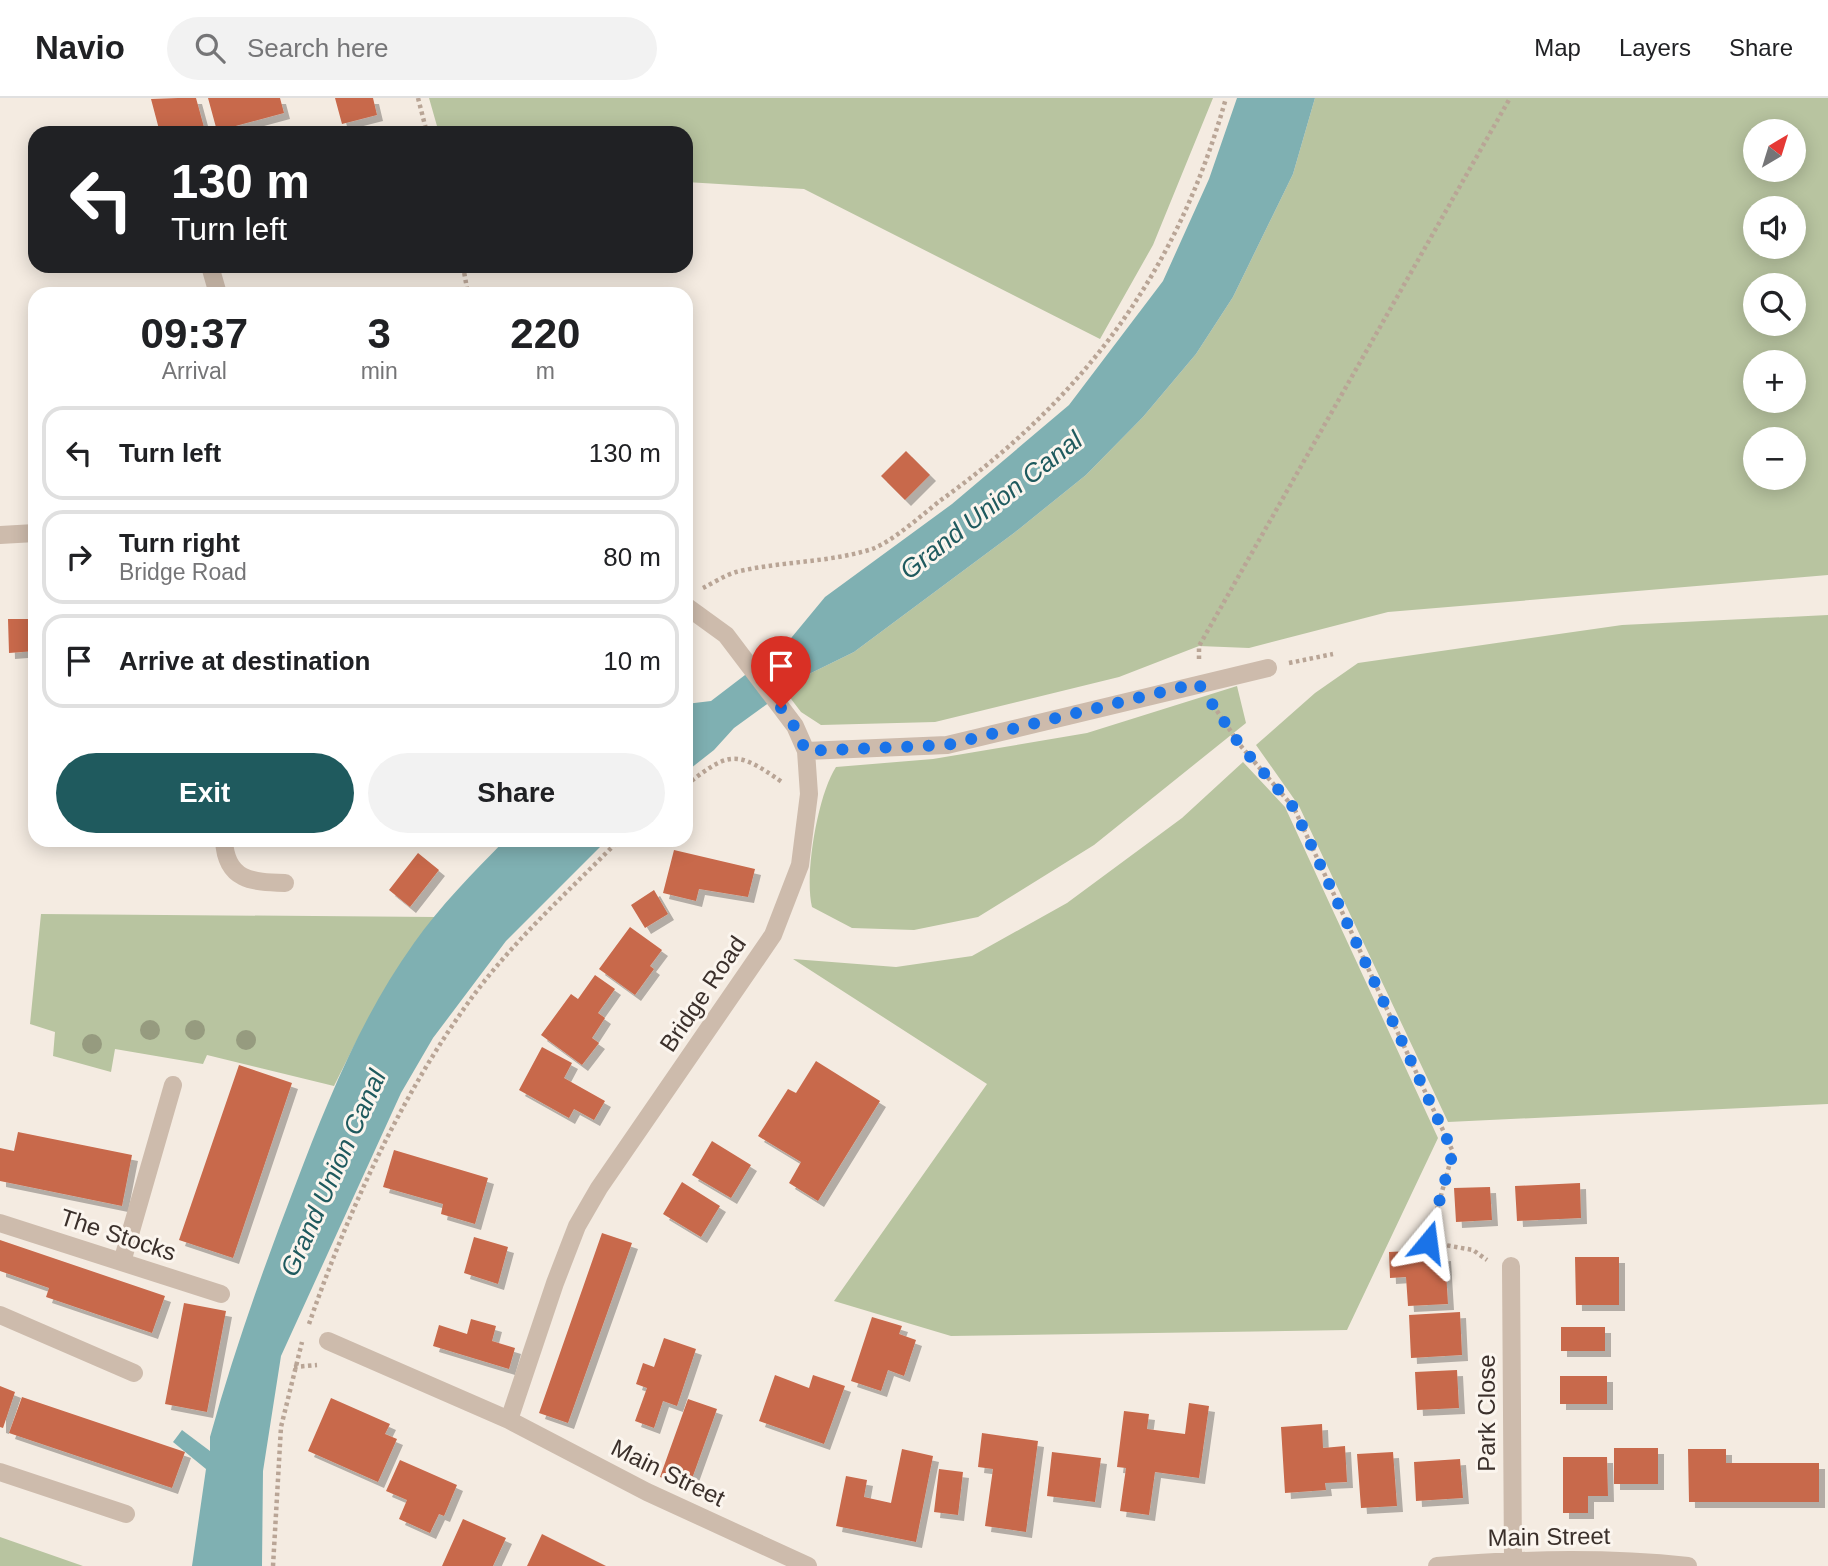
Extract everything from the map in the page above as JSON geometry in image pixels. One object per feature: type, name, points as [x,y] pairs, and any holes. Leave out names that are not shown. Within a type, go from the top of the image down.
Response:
[{"type":"street","points":[[0,535],[28,533]]},
{"type":"street","name":"Bridge Road","points":[[509,1420],[577,1226],[599,1188],[773,935],[800,865],[808,794],[806,751],[794,726],[726,635],[693,611]]},
{"type":"street","points":[[806,751],[947,745],[1268,668]]},
{"type":"street","points":[[224,847],[225,854],[237,874],[253,882],[285,883]]},
{"type":"street","points":[[122,1262],[173,1085]]},
{"type":"street","name":"The Stocks","points":[[0,1223],[220,1294]]},
{"type":"street","name":"Park Close","points":[[1511,1272],[1513,1560]]},
{"type":"street","points":[[0,1315],[134,1373]]},
{"type":"street","name":"Main Street","points":[[327,1341],[509,1420],[647,1492],[808,1566]]},
{"type":"street","points":[[0,1472],[125,1514]]},
{"type":"street","name":"Main Street","points":[[1437,1566],[1513,1560],[1596,1559],[1688,1566]]},
{"type":"path","points":[[418,98],[425,126]]},
{"type":"path","points":[[698,590],[735,572],[808,562],[874,548],[977,474],[1046,412],[1090,366],[1152,277],[1188,205],[1226,98]]},
{"type":"path","points":[[1510,98],[1199,646],[1198,683],[1240,745],[1294,808],[1453,1152],[1428,1242],[1473,1250],[1511,1272]]},
{"type":"path","points":[[1268,668],[1333,654]]},
{"type":"path","points":[[693,780],[716,762],[740,758],[808,794]]},
{"type":"path","points":[[273,1566],[281,1427],[294,1367],[323,1284],[367,1183],[404,1108],[473,996],[512,948],[612,847]]},
{"type":"green space","points":[[429,98],[1213,98],[1153,245],[1100,339],[804,189],[693,182],[693,126],[437,126]]},
{"type":"green space","points":[[1315,98],[1828,98],[1828,575],[1388,612],[1249,648],[1199,646],[1119,677],[935,722],[821,725],[801,712],[785,691],[807,675],[854,652],[1014,533],[1086,475],[1143,417],[1196,354],[1233,297],[1293,174]]},
{"type":"green space","points":[[1828,615],[1828,1104],[1448,1122],[1299,806],[1256,745],[1315,693],[1358,663],[1622,625]]},
{"type":"green space","points":[[1237,686],[1246,723],[1094,845],[978,917],[914,930],[852,928],[812,907],[810,875],[814,835],[829,779],[836,767],[933,759],[1087,733]]},
{"type":"green space","points":[[1243,762],[1285,807],[1438,1138],[1347,1330],[951,1336],[834,1301],[987,1084],[793,959],[896,967],[972,956],[1067,903],[1182,818]]},
{"type":"green space","points":[[41,914],[435,917],[380,998],[334,1086],[207,1055],[203,1064],[115,1049],[111,1072],[53,1056],[55,1032],[30,1024]]},
{"type":"green space","points":[[0,1537],[83,1566],[0,1566]]},
{"type":"water","name":"Grand Union Canal","points":[[1237,98],[1315,98],[1293,174],[1233,297],[1196,354],[1143,417],[1086,475],[1014,533],[854,652],[807,675],[734,728],[714,750],[693,766],[693,703],[711,701],[787,643],[825,597],[952,504],[1069,405],[1163,281],[1209,179]]},
{"type":"water","name":"Grand Union Canal","points":[[498,847],[600,847],[506,941],[433,1038],[401,1093],[281,1356],[263,1471],[262,1566],[192,1566],[206,1469],[173,1442],[182,1430],[210,1451],[210,1437],[219,1405],[260,1279],[333,1092],[361,1030],[395,971],[424,929]]},
{"type":"building","points":[[196,98],[204,126],[158,126],[151,99]]},
{"type":"building","points":[[208,98],[280,98],[284,113],[236,126],[216,126]]},
{"type":"building","points":[[335,98],[373,98],[377,115],[342,124]]},
{"type":"building","points":[[906,451],[930,475],[905,500],[881,476]]},
{"type":"building","points":[[8,619],[28,619],[28,652],[9,653]]},
{"type":"building","points":[[674,850],[755,869],[748,897],[699,889],[696,901],[663,893]]},
{"type":"building","points":[[418,853],[439,870],[410,907],[389,890]]},
{"type":"building","points":[[654,890],[668,914],[645,928],[631,905]]},
{"type":"building","points":[[630,927],[662,950],[650,966],[654,969],[635,995],[599,969]]},
{"type":"building","points":[[595,975],[615,989],[598,1013],[605,1018],[592,1038],[599,1043],[582,1065],[541,1035],[571,994],[578,999]]},
{"type":"building","points":[[542,1047],[572,1063],[564,1078],[605,1101],[594,1120],[574,1109],[569,1118],[519,1090]]},
{"type":"building","points":[[816,1061],[880,1101],[818,1201],[789,1183],[801,1162],[758,1136],[788,1089],[796,1093]]},
{"type":"building","points":[[239,1065],[292,1083],[233,1258],[179,1240]]},
{"type":"building","points":[[18,1132],[132,1155],[122,1206],[0,1181],[0,1148],[14,1151]]},
{"type":"building","points":[[712,1141],[751,1165],[731,1198],[692,1175]]},
{"type":"building","points":[[394,1150],[488,1178],[475,1224],[441,1214],[443,1204],[383,1187]]},
{"type":"building","points":[[682,1182],[720,1206],[701,1237],[663,1214]]},
{"type":"building","points":[[1580,1183],[1581,1218],[1517,1221],[1515,1186]]},
{"type":"building","points":[[1490,1187],[1492,1220],[1456,1222],[1454,1188]]},
{"type":"building","points":[[602,1233],[632,1243],[568,1423],[539,1413]]},
{"type":"building","points":[[474,1237],[508,1247],[498,1284],[464,1273]]},
{"type":"building","points":[[0,1240],[165,1296],[152,1333],[46,1297],[49,1288],[0,1271]]},
{"type":"building","points":[[1410,1251],[1411,1257],[1445,1255],[1448,1304],[1408,1306],[1406,1277],[1390,1278],[1389,1252]]},
{"type":"building","points":[[1575,1257],[1619,1257],[1619,1305],[1576,1305]]},
{"type":"building","points":[[184,1303],[226,1311],[207,1412],[165,1404]]},
{"type":"building","points":[[1460,1312],[1462,1355],[1411,1358],[1409,1315]]},
{"type":"building","points":[[872,1317],[902,1326],[899,1334],[916,1340],[904,1376],[888,1370],[881,1391],[851,1381]]},
{"type":"building","points":[[471,1319],[496,1326],[492,1341],[515,1348],[509,1369],[433,1346],[439,1325],[467,1334]]},
{"type":"building","points":[[1561,1327],[1605,1327],[1605,1351],[1561,1351]]},
{"type":"building","points":[[664,1338],[696,1349],[677,1406],[663,1401],[654,1428],[635,1421],[647,1388],[636,1384],[643,1363],[654,1367]]},
{"type":"building","points":[[1457,1370],[1459,1408],[1417,1410],[1415,1372]]},
{"type":"building","points":[[775,1375],[809,1388],[813,1375],[845,1386],[824,1444],[759,1421]]},
{"type":"building","points":[[1560,1376],[1607,1376],[1607,1404],[1560,1404]]},
{"type":"building","points":[[0,1386],[15,1392],[3,1428],[0,1427]]},
{"type":"building","points":[[22,1397],[185,1452],[172,1488],[9,1433]]},
{"type":"building","points":[[331,1398],[390,1424],[385,1434],[397,1439],[378,1482],[308,1451]]},
{"type":"building","points":[[688,1399],[717,1409],[689,1487],[660,1477]]},
{"type":"building","points":[[1189,1403],[1209,1406],[1199,1478],[1155,1472],[1149,1515],[1120,1511],[1126,1468],[1117,1467],[1124,1411],[1149,1414],[1147,1429],[1185,1434]]},
{"type":"building","points":[[1322,1424],[1323,1448],[1345,1446],[1347,1482],[1325,1483],[1326,1490],[1285,1493],[1281,1427]]},
{"type":"building","points":[[982,1433],[1038,1441],[1026,1532],[985,1526],[993,1469],[978,1467]]},
{"type":"building","points":[[1614,1448],[1658,1448],[1658,1484],[1614,1484]]},
{"type":"building","points":[[902,1449],[933,1456],[916,1542],[836,1526],[846,1476],[867,1480],[864,1497],[891,1503]]},
{"type":"building","points":[[1688,1449],[1726,1449],[1726,1463],[1819,1463],[1819,1502],[1689,1502]]},
{"type":"building","points":[[1052,1452],[1101,1458],[1095,1502],[1047,1496]]},
{"type":"building","points":[[1393,1452],[1397,1506],[1361,1508],[1357,1454]]},
{"type":"building","points":[[1563,1457],[1607,1457],[1608,1496],[1588,1496],[1588,1513],[1563,1513]]},
{"type":"building","points":[[1460,1459],[1463,1498],[1416,1501],[1414,1462]]},
{"type":"building","points":[[400,1460],[457,1485],[444,1516],[439,1514],[430,1533],[399,1519],[407,1500],[386,1491]]},
{"type":"building","points":[[939,1469],[963,1472],[958,1515],[934,1512]]},
{"type":"building","points":[[463,1519],[506,1538],[493,1566],[442,1566]]},
{"type":"building","points":[[542,1534],[606,1566],[527,1566]]},
{"type":"route","points":[[781,708],[794,726],[806,751],[826,747],[947,745],[1198,683],[1240,745],[1294,808],[1453,1152],[1428,1242]]}]
